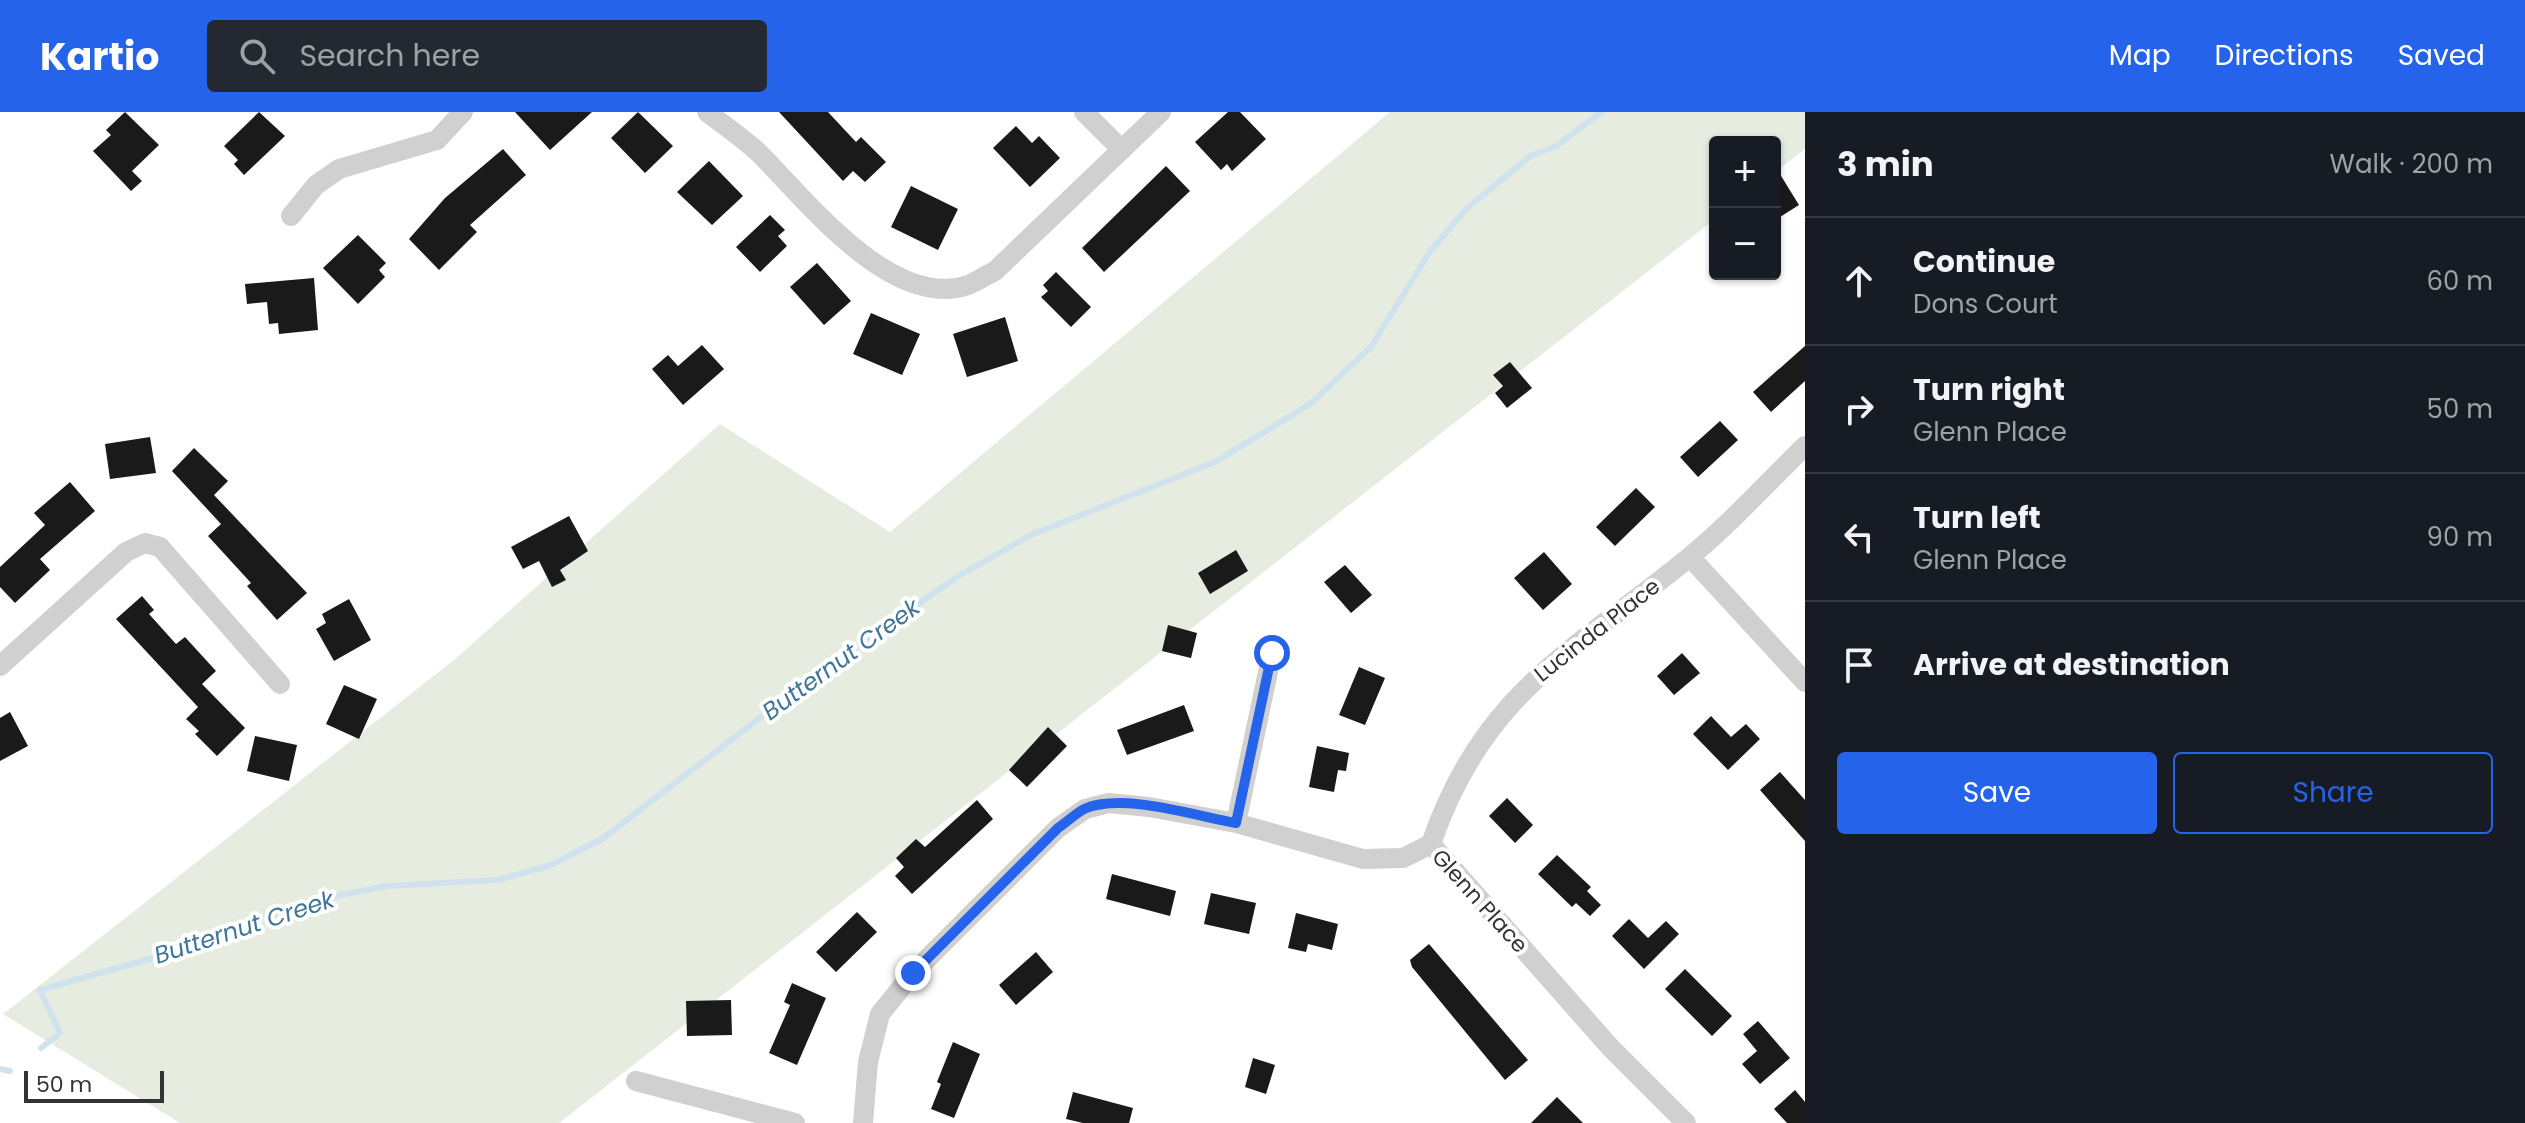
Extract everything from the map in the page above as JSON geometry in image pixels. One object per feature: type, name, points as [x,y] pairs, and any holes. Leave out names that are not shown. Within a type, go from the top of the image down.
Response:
[{"type":"street","points":[[291,216],[316,185],[339,169],[437,140],[463,112]]},
{"type":"street","points":[[707,112],[756,151],[844,240],[867,258],[909,281],[935,287],[966,286],[995,271],[1161,112]]},
{"type":"street","points":[[1084,112],[1122,150]]},
{"type":"street","name":"Lucinda Place","points":[[1431,844],[1447,799],[1474,748],[1521,690],[1690,557],[1805,446]]},
{"type":"street","points":[[0,666],[126,552],[145,543],[160,547],[280,684]]},
{"type":"street","points":[[1690,557],[1805,682]]},
{"type":"street","points":[[1236,823],[1272,653]]},
{"type":"street","name":"Glenn Place","points":[[863,1123],[868,1062],[880,1014],[913,973],[1058,828],[1085,809],[1109,803],[1236,823],[1363,859],[1403,858],[1431,844],[1609,1046],[1686,1123]]},
{"type":"street","points":[[636,1081],[795,1123]]},
{"type":"shaded area","points":[[1390,112],[1805,112],[1805,149],[1781,167],[1781,136],[1709,136],[1709,224],[559,1123],[180,1123],[3,1014],[454,660],[720,424],[890,532]]},
{"type":"building","points":[[125,112],[159,145],[132,171],[142,181],[131,191],[93,151],[111,135],[106,130]]},
{"type":"building","points":[[259,112],[285,136],[244,175],[234,164],[238,160],[224,146]]},
{"type":"building","points":[[515,112],[592,112],[550,150]]},
{"type":"building","points":[[638,112],[673,146],[645,173],[611,138]]},
{"type":"building","points":[[779,112],[828,112],[856,142],[861,137],[886,162],[865,182],[853,171],[843,181]]},
{"type":"building","points":[[1228,112],[1240,112],[1266,139],[1232,171],[1227,164],[1221,170],[1195,142]]},
{"type":"building","points":[[1016,126],[1032,143],[1039,136],[1060,158],[1030,187],[993,148]]},
{"type":"building","points":[[503,149],[526,175],[470,225],[477,232],[439,270],[409,239],[445,198]]},
{"type":"building","points":[[709,161],[743,196],[712,225],[677,192]]},
{"type":"building","points":[[1166,166],[1190,191],[1104,272],[1082,248]]},
{"type":"building","points":[[1781,176],[1799,205],[1781,216]]},
{"type":"building","points":[[911,186],[958,209],[938,250],[891,227]]},
{"type":"building","points":[[770,215],[785,230],[778,236],[787,246],[760,272],[736,247]]},
{"type":"building","points":[[358,235],[386,263],[379,270],[385,277],[358,304],[323,268]]},
{"type":"building","points":[[817,263],[851,301],[824,325],[790,287]]},
{"type":"building","points":[[1056,272],[1091,307],[1071,327],[1041,297],[1048,291],[1043,285]]},
{"type":"building","points":[[314,278],[318,330],[279,334],[278,323],[269,324],[267,302],[247,304],[245,284]]},
{"type":"building","points":[[871,313],[920,334],[902,375],[853,354]]},
{"type":"building","points":[[1005,317],[1018,361],[967,377],[953,334]]},
{"type":"building","points":[[702,345],[724,369],[683,405],[652,369],[668,355],[678,366]]},
{"type":"building","points":[[1805,346],[1805,381],[1771,412],[1753,392]]},
{"type":"building","points":[[1510,362],[1532,388],[1507,408],[1495,393],[1503,386],[1493,375]]},
{"type":"building","points":[[1720,421],[1738,440],[1698,477],[1680,457]]},
{"type":"building","points":[[150,437],[156,473],[110,479],[105,444]]},
{"type":"building","points":[[194,448],[228,481],[214,495],[307,593],[277,620],[247,586],[251,583],[208,536],[221,524],[172,471]]},
{"type":"building","points":[[70,482],[95,511],[40,559],[50,570],[15,603],[0,587],[0,567],[45,525],[34,513]]},
{"type":"building","points":[[1636,488],[1655,507],[1615,546],[1596,527]]},
{"type":"building","points":[[569,516],[588,551],[560,570],[566,580],[552,587],[539,561],[523,569],[511,547]]},
{"type":"building","points":[[1236,550],[1248,571],[1210,594],[1198,573]]},
{"type":"building","points":[[1544,552],[1572,584],[1543,610],[1514,578]]},
{"type":"building","points":[[1345,565],[1372,595],[1351,613],[1324,582]]},
{"type":"building","points":[[142,596],[154,610],[149,614],[176,644],[185,637],[216,671],[202,684],[245,728],[217,756],[195,734],[199,731],[186,719],[198,707],[116,619]]},
{"type":"building","points":[[349,599],[371,640],[334,661],[316,629],[326,623],[322,614]]},
{"type":"building","points":[[1168,625],[1197,633],[1191,658],[1162,651]]},
{"type":"building","points":[[1682,653],[1700,673],[1674,695],[1657,676]]},
{"type":"building","points":[[1359,667],[1385,678],[1365,725],[1339,715]]},
{"type":"building","points":[[344,685],[377,699],[359,739],[326,724]]},
{"type":"building","points":[[1184,705],[1194,731],[1127,755],[1117,730]]},
{"type":"building","points":[[10,712],[28,746],[0,761],[0,718]]},
{"type":"building","points":[[1711,716],[1731,737],[1746,724],[1760,739],[1728,770],[1693,734]]},
{"type":"building","points":[[1048,727],[1067,746],[1027,787],[1009,770]]},
{"type":"building","points":[[255,736],[297,745],[289,781],[247,771]]},
{"type":"building","points":[[1317,746],[1349,753],[1346,771],[1338,770],[1334,792],[1309,787]]},
{"type":"building","points":[[1780,772],[1805,800],[1805,841],[1760,790]]},
{"type":"building","points":[[1507,798],[1533,825],[1515,843],[1489,816]]},
{"type":"building","points":[[977,800],[993,819],[912,894],[895,876],[904,867],[896,858],[916,839],[925,847]]},
{"type":"building","points":[[1557,855],[1591,887],[1587,891],[1601,905],[1590,916],[1576,903],[1572,907],[1538,874]]},
{"type":"building","points":[[1112,874],[1176,891],[1170,916],[1106,899]]},
{"type":"building","points":[[1211,893],[1256,903],[1249,934],[1204,924]]},
{"type":"building","points":[[857,912],[877,932],[836,972],[816,952]]},
{"type":"building","points":[[1296,913],[1338,924],[1332,950],[1308,944],[1306,952],[1288,948]]},
{"type":"building","points":[[1629,919],[1648,938],[1666,921],[1679,934],[1644,969],[1612,936]]},
{"type":"building","points":[[1429,944],[1528,1060],[1505,1080],[1412,967],[1410,960]]},
{"type":"building","points":[[1036,952],[1053,972],[1016,1005],[999,985]]},
{"type":"building","points":[[1685,969],[1732,1016],[1712,1036],[1665,989]]},
{"type":"building","points":[[792,983],[826,998],[797,1065],[769,1053],[790,1005],[784,1002]]},
{"type":"building","points":[[731,1000],[732,1035],[687,1036],[686,1001]]},
{"type":"building","points":[[1758,1021],[1790,1058],[1760,1084],[1742,1064],[1757,1051],[1743,1034]]},
{"type":"building","points":[[953,1042],[980,1054],[954,1118],[931,1109],[941,1084],[937,1082]]},
{"type":"building","points":[[1253,1058],[1275,1065],[1266,1094],[1245,1087]]},
{"type":"building","points":[[1795,1090],[1805,1102],[1805,1123],[1787,1123],[1774,1109]]},
{"type":"building","points":[[1073,1092],[1133,1108],[1129,1123],[1083,1123],[1066,1119]]},
{"type":"building","points":[[1557,1097],[1583,1123],[1531,1123]]},
{"type":"waterway","name":"Butternut Creek","points":[[41,1048],[60,1033],[40,990],[174,952],[305,902],[387,886],[498,880],[551,865],[602,839],[808,681],[960,575],[1033,534],[1215,462],[1310,404],[1371,347],[1429,253],[1466,209],[1530,156],[1556,146],[1602,112]]},
{"type":"waterway","name":"Butternut Creek","points":[[0,1069],[10,1071]]},
{"type":"route","points":[[913,973],[1058,828],[1085,809],[1109,803],[1236,823],[1272,653]]}]
